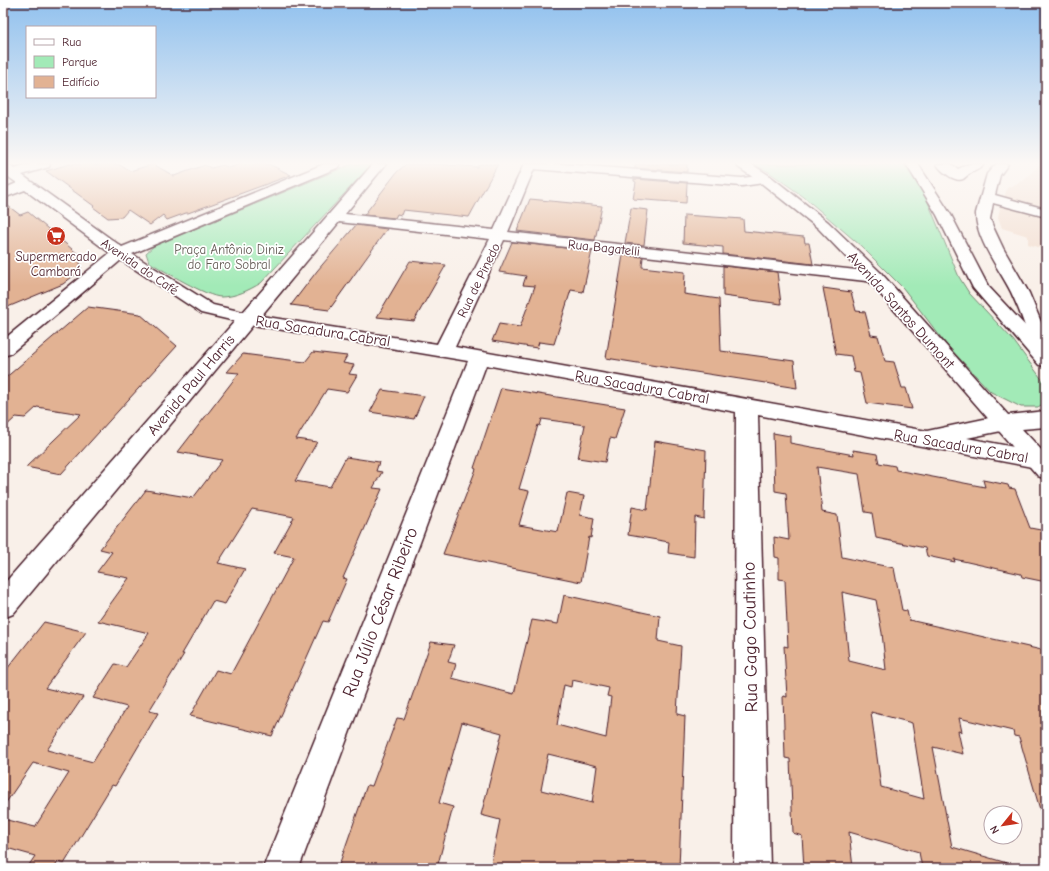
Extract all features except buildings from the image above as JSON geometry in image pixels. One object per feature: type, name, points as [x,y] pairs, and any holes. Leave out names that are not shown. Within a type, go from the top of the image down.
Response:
[{"type":"street","name":"Avenida do Café","points":[[53,205],[120,253],[207,309],[247,319]]},
{"type":"street","points":[[3,350],[120,253],[236,205]]},
{"type":"street","name":"Avenida Paul Harris","points":[[3,605],[345,205]]},
{"type":"street","name":"Rua de Pinedo","points":[[443,352],[512,205]]},
{"type":"street","name":"Avenida Santos Dumont","points":[[797,205],[823,225],[875,277],[1041,465]]},
{"type":"street","points":[[938,205],[981,288],[1046,360]]},
{"type":"street","points":[[987,205],[984,213],[986,227],[998,255],[1035,326],[1046,360]]},
{"type":"street","points":[[1014,205],[1046,213]]},
{"type":"street","name":"Rua Bagatelli","points":[[334,217],[875,277]]},
{"type":"street","name":"Rua Sacadura Cabral","points":[[247,319],[479,357],[747,406],[922,439],[1041,465]]},
{"type":"street","name":"Rua Júlio César Ribeiro","points":[[282,868],[479,357]]},
{"type":"street","name":"Rua Gago Coutinho","points":[[747,406],[752,868]]},
{"type":"street","points":[[922,439],[1003,423],[1046,419]]},
{"type":"shaded area","points":[[1001,205],[1022,206],[1022,205],[1046,205],[1046,250],[1028,244],[1028,236],[1002,228],[998,217]]},
{"type":"green space","name":"Praça Antônio Diniz do Faro Sobral","points":[[254,205],[334,205],[261,283],[247,291],[227,297],[214,296],[206,293],[149,262],[146,253],[154,246]]},
{"type":"green space","points":[[813,205],[929,205],[959,277],[969,293],[1013,340],[1046,385],[1046,402],[1038,407],[1021,407],[991,392],[946,344],[903,288],[861,246]]},
{"type":"place","name":"Supermercado Cambará","points":[[56,236]]}]
